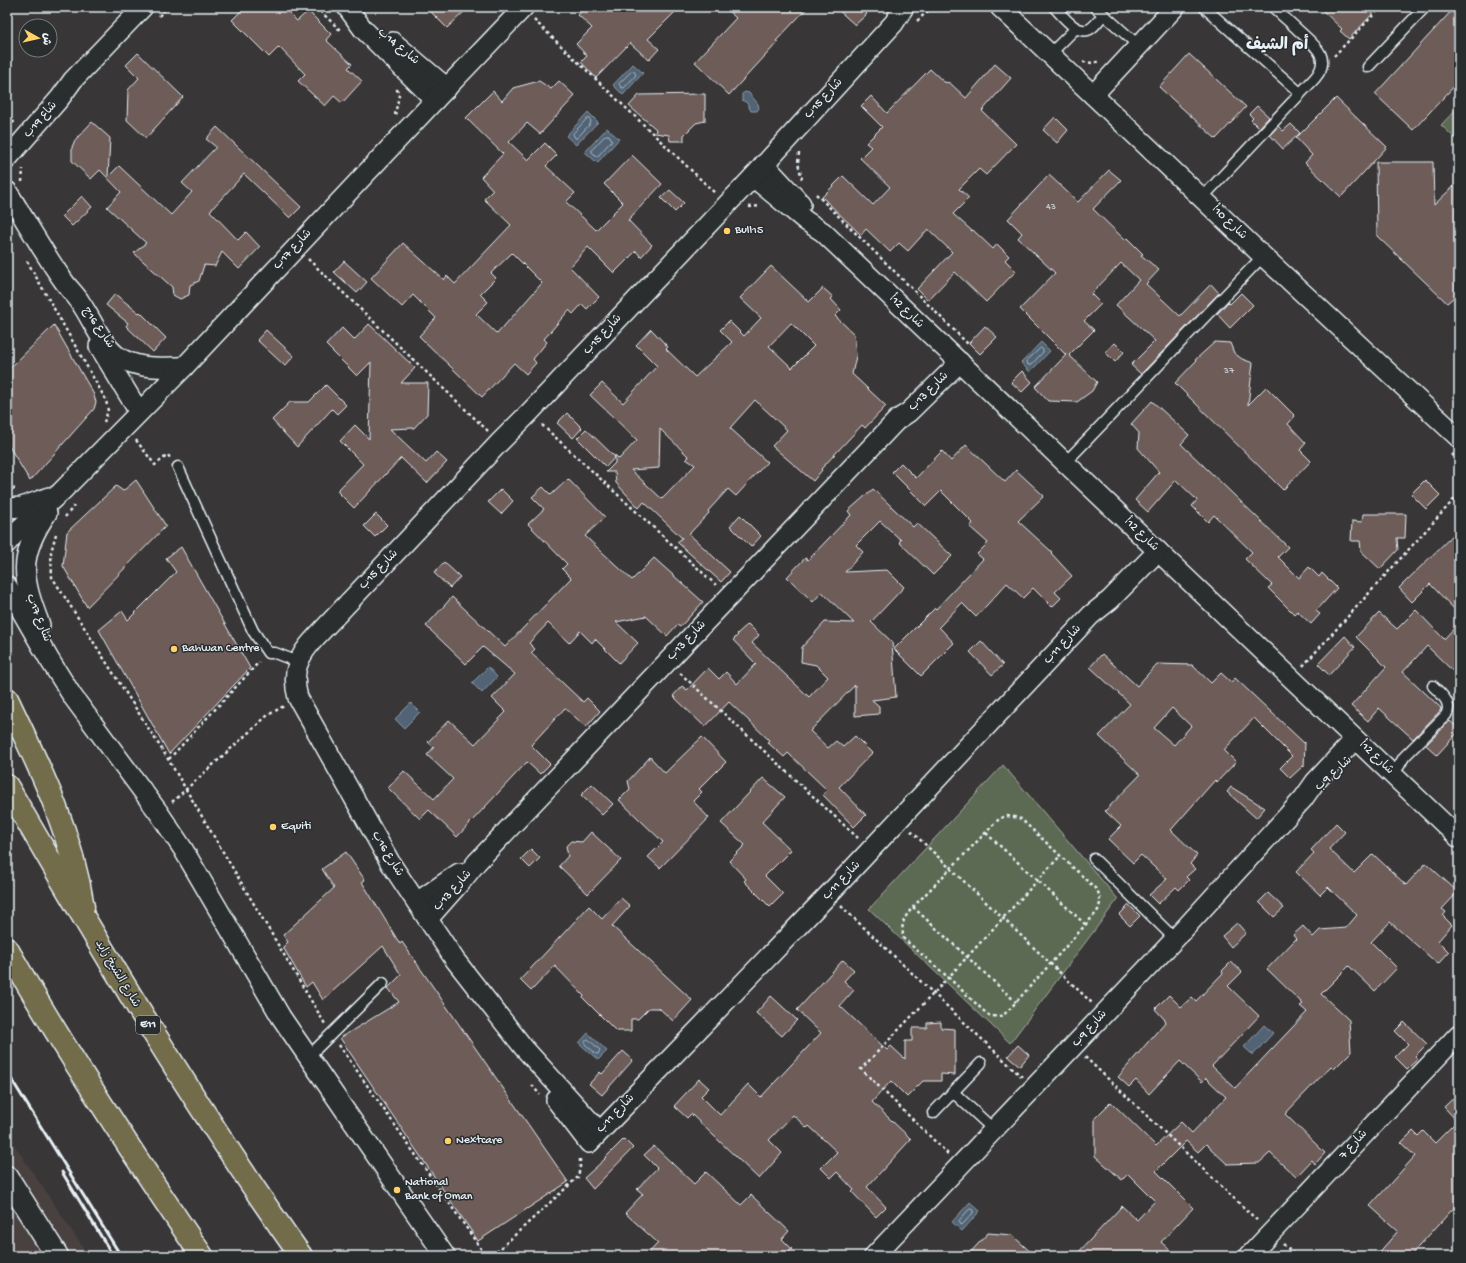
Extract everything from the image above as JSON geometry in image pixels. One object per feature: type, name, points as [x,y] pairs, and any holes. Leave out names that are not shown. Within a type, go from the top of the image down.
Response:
[{"type":"highway","points":[[7,699],[43,774],[60,818],[74,862],[86,924]]},
{"type":"highway","name":"شارع الشيخ زايد","points":[[7,786],[86,924],[157,1040],[301,1256]]},
{"type":"highway","points":[[7,949],[82,1073],[202,1256]]},
{"type":"street","name":"شارع 14ب","points":[[347,7],[364,29],[441,94]]},
{"type":"street","name":"شارع 15ب","points":[[309,644],[500,442],[530,414],[726,205],[894,23],[904,7]]},
{"type":"street","name":"شارع 10أ","points":[[1000,7],[1459,438]]},
{"type":"street","points":[[1093,94],[1175,7]]},
{"type":"street","name":"شاع 19ب","points":[[7,138],[60,89],[73,80],[150,13]]},
{"type":"street","name":"شارع 17ب","points":[[7,543],[18,530],[62,492],[184,367],[441,94],[529,13]]},
{"type":"street","name":"شارع 15ب","points":[[894,23],[905,16],[915,14]]},
{"type":"street","name":"شاع 19ب","points":[[15,161],[73,80]]},
{"type":"street","name":"شارع 12أ","points":[[758,170],[812,216],[823,232],[1459,838]]},
{"type":"street","name":"شارع 16ج","points":[[15,188],[66,284],[74,305],[139,412]]},
{"type":"street","name":"شارع 16ج","points":[[66,284],[80,302],[106,344],[116,354],[128,362],[141,366],[155,368],[184,367]]},
{"type":"street","name":"شارع 13ب","points":[[428,919],[477,862],[730,598],[897,420],[910,400],[955,358]]},
{"type":"street","name":"شارع 17ب","points":[[7,508],[22,507],[62,492]]},
{"type":"street","name":"شارع 17ب","points":[[62,492],[37,528],[32,539],[28,550],[26,573],[29,597],[62,680]]},
{"type":"street","name":"شارع 11ب","points":[[594,1137],[871,850],[1091,615],[1104,594],[1153,546]]},
{"type":"street","points":[[7,586],[49,659],[73,697],[159,813],[187,856],[281,1016],[446,1256]]},
{"type":"street","name":"شارع 16ب","points":[[309,644],[302,652],[298,662],[295,689],[302,707],[391,864],[455,960],[594,1137]]},
{"type":"street","name":"شارع 9ب","points":[[874,1256],[1175,939],[1303,799],[1320,788],[1360,743]]},
{"type":"street","name":"شارع 13ب","points":[[417,902],[477,862]]},
{"type":"street","name":"شارع 7","points":[[1249,1256],[1459,1034]]},
{"type":"street","points":[[7,1177],[57,1256]]},
{"type":"lane","points":[[1054,7],[1076,28],[1082,30],[1089,29],[1103,15]]},
{"type":"lane","points":[[1095,7],[1139,46]]},
{"type":"lane","points":[[1204,7],[1300,93]]},
{"type":"lane","points":[[1202,198],[1319,73],[1322,56],[1316,46],[1272,7]]},
{"type":"lane","points":[[1368,67],[1426,7]]},
{"type":"lane","points":[[1050,54],[1076,28]]},
{"type":"lane","points":[[1065,463],[1264,256]]},
{"type":"lane","points":[[178,467],[253,631],[268,653],[275,653],[298,662]]},
{"type":"lane","points":[[1390,772],[1398,766],[1404,757],[1446,715],[1448,711],[1446,700],[1433,686]]},
{"type":"lane","points":[[1094,859],[1175,939]]},
{"type":"lane","points":[[309,1056],[383,983]]},
{"type":"lane","points":[[933,1113],[981,1062]]},
{"type":"lane","points":[[953,1092],[994,1130]]},
{"type":"path","points":[[150,13],[167,7]]},
{"type":"path","points":[[316,7],[346,35]]},
{"type":"path","points":[[915,14],[932,7]]},
{"type":"path","points":[[1322,56],[1333,56],[1381,7]]},
{"type":"path","points":[[529,13],[734,213],[750,207],[764,207]]},
{"type":"path","points":[[394,117],[397,112],[399,95],[395,84]]},
{"type":"path","points":[[800,147],[798,163],[802,180]]},
{"type":"path","points":[[15,161],[22,170],[15,188]]},
{"type":"path","points":[[812,190],[969,345]]},
{"type":"path","points":[[296,247],[490,432]]},
{"type":"path","points":[[26,259],[106,400],[108,411],[103,425]]},
{"type":"path","points":[[530,414],[730,598]]},
{"type":"path","points":[[134,436],[155,465],[168,455],[178,467]]},
{"type":"path","points":[[7,487],[20,489]]},
{"type":"path","points":[[1292,678],[1459,494]]},
{"type":"path","points":[[64,518],[78,500]]},
{"type":"path","points":[[56,532],[51,552],[52,577],[168,759],[331,1034],[486,1256]]},
{"type":"path","points":[[168,759],[268,653]]},
{"type":"path","points":[[668,662],[871,850]]},
{"type":"path","points":[[159,813],[268,715],[285,706],[283,702]]},
{"type":"path","points":[[1007,816],[1021,820],[1097,890],[1100,896],[1100,904],[1097,912],[1004,1015],[994,1016],[988,1015],[949,978],[904,939],[902,924],[913,906],[986,833],[1000,818],[1007,816]]},
{"type":"path","points":[[899,820],[1104,1014]]},
{"type":"path","points":[[986,833],[1086,924]]},
{"type":"path","points":[[960,1165],[861,1069],[949,978],[1060,856]]},
{"type":"path","points":[[829,894],[1034,1088]]},
{"type":"path","points":[[913,906],[1016,1002]]},
{"type":"path","points":[[1073,1046],[1296,1256]]},
{"type":"path","points":[[529,1081],[543,1100]]},
{"type":"path","points":[[492,1256],[578,1177],[580,1154],[594,1137]]},
{"type":"shaded area","points":[[7,1134],[89,1256],[7,1256]]},
{"type":"green space","points":[[1459,106],[1459,142],[1441,125]]},
{"type":"green space","points":[[1003,765],[1118,899],[1010,1043],[869,909]]},
{"type":"water","points":[[633,64],[643,73],[623,95],[613,85]]},
{"type":"water","points":[[745,92],[749,93],[758,104],[759,108],[757,111],[751,111],[747,103],[742,100],[742,94]]},
{"type":"water","points":[[588,112],[598,122],[576,145],[566,136]]},
{"type":"water","points":[[607,128],[619,139],[597,163],[585,152]]},
{"type":"water","points":[[1041,342],[1050,351],[1030,372],[1021,363]]},
{"type":"water","points":[[488,667],[497,677],[482,693],[472,683]]},
{"type":"water","points":[[411,703],[420,712],[404,728],[395,719]]},
{"type":"water","points":[[1264,1025],[1273,1033],[1253,1055],[1244,1047]]},
{"type":"water","points":[[588,1033],[607,1051],[598,1060],[579,1043]]},
{"type":"water","points":[[970,1202],[980,1211],[962,1231],[952,1222]]},
{"type":"building","points":[[245,7],[283,7],[297,21],[308,11],[331,34],[326,40],[352,64],[348,68],[362,81],[342,103],[334,96],[325,106],[298,81],[305,74],[279,47],[269,57],[232,20]]},
{"type":"building","points":[[426,7],[469,7],[447,28]]},
{"type":"building","points":[[585,7],[595,7],[600,12],[605,7],[680,7],[648,39],[659,49],[649,60],[630,43],[596,78],[581,62],[587,56],[576,44],[592,28],[578,15]]},
{"type":"building","points":[[724,7],[808,7],[729,95],[695,62],[736,18]]},
{"type":"building","points":[[835,7],[861,7],[867,14],[855,25]]},
{"type":"building","points":[[1319,7],[1379,7],[1349,39],[1340,31],[1342,29]]},
{"type":"building","points":[[1455,7],[1459,7],[1459,81],[1413,130],[1375,94]]},
{"type":"building","points":[[138,53],[183,97],[146,138],[127,120],[128,90],[139,78],[126,65]]},
{"type":"building","points":[[1189,54],[1246,107],[1216,139],[1159,87]]},
{"type":"building","points":[[995,64],[1011,78],[982,111],[1016,144],[986,175],[979,169],[959,189],[969,198],[953,214],[993,249],[997,244],[1009,256],[1005,260],[1016,271],[986,302],[955,272],[928,300],[917,289],[952,252],[928,229],[908,251],[899,243],[890,252],[866,229],[861,235],[822,197],[843,176],[873,205],[890,187],[860,158],[871,147],[866,143],[882,127],[861,106],[871,96],[887,113],[930,69],[944,82],[950,83],[966,98]]},
{"type":"building","points":[[539,81],[551,89],[559,81],[575,96],[540,134],[527,123],[509,142],[528,160],[545,143],[557,155],[546,166],[575,193],[566,202],[596,230],[623,203],[604,184],[632,155],[662,184],[628,220],[652,245],[641,257],[636,251],[614,273],[588,247],[570,267],[599,297],[587,309],[582,304],[573,314],[569,310],[544,339],[547,342],[533,359],[536,363],[526,374],[514,363],[482,397],[419,336],[436,318],[413,295],[402,307],[371,278],[403,243],[444,280],[447,276],[455,284],[511,225],[484,199],[493,190],[481,177],[503,154],[466,118],[493,91],[502,101],[513,88]],"holes":[[[512,253],[542,283],[497,334],[476,314],[488,302],[480,294],[496,278],[491,273]]]},
{"type":"building","points":[[705,94],[705,121],[696,123],[684,135],[684,141],[670,141],[669,135],[655,133],[656,129],[629,106],[639,95]]},
{"type":"building","points":[[1336,98],[1387,147],[1341,197],[1305,163],[1312,155],[1296,138]]},
{"type":"building","points":[[1257,106],[1269,117],[1259,128],[1251,120],[1253,118],[1249,114]]},
{"type":"building","points":[[1055,117],[1068,130],[1057,143],[1043,130]]},
{"type":"building","points":[[92,122],[110,138],[108,177],[119,166],[171,215],[192,192],[182,183],[216,147],[206,139],[217,127],[301,207],[290,218],[244,174],[210,211],[238,240],[246,232],[260,247],[239,269],[222,252],[215,266],[204,265],[199,281],[190,285],[189,295],[180,299],[173,295],[172,287],[134,253],[146,243],[107,207],[121,192],[100,170],[91,179],[72,161],[72,147],[75,140]]},
{"type":"building","points":[[1291,124],[1300,133],[1283,149],[1270,135],[1278,126],[1283,131]]},
{"type":"building","points":[[1376,162],[1433,162],[1434,205],[1459,181],[1459,293],[1447,303],[1377,236]]},
{"type":"building","points":[[1109,170],[1121,180],[1093,209],[1125,240],[1127,238],[1143,254],[1141,255],[1159,270],[1146,284],[1180,316],[1211,284],[1219,293],[1141,374],[1131,365],[1155,341],[1116,305],[1139,280],[1121,263],[1091,294],[1101,304],[1084,321],[1094,330],[1069,355],[1097,382],[1092,391],[1077,402],[1048,401],[1035,387],[1066,355],[1020,309],[1055,273],[1018,238],[1022,233],[1008,219],[1049,175],[1078,202]]},
{"type":"building","points":[[670,190],[684,203],[675,212],[661,198]]},
{"type":"building","points":[[82,196],[92,207],[72,226],[62,216]]},
{"type":"building","points":[[344,261],[367,282],[357,293],[334,272]]},
{"type":"building","points":[[771,266],[809,302],[823,288],[833,297],[831,299],[841,310],[835,316],[854,334],[856,356],[852,374],[886,406],[865,428],[862,425],[821,469],[822,470],[813,481],[772,446],[787,430],[755,400],[730,428],[767,462],[736,496],[728,489],[708,511],[709,513],[689,534],[730,572],[721,582],[677,542],[682,538],[644,502],[639,508],[616,483],[615,472],[606,472],[615,463],[615,455],[619,459],[637,440],[590,395],[602,383],[623,403],[657,366],[636,345],[651,329],[668,347],[666,349],[695,377],[732,342],[720,330],[729,321],[744,336],[761,318],[740,298]],"holes":[[[791,323],[814,346],[792,368],[769,346]],[[660,429],[689,457],[686,459],[695,465],[662,499],[631,470],[659,468]]]},
{"type":"building","points":[[1241,293],[1253,305],[1230,328],[1217,314],[1228,302],[1230,304]]},
{"type":"building","points":[[115,294],[139,313],[140,312],[166,338],[153,352],[126,326],[128,323],[106,305]]},
{"type":"building","points":[[369,324],[415,368],[401,383],[428,383],[427,414],[414,428],[390,429],[426,463],[436,452],[447,462],[427,483],[401,458],[354,508],[337,491],[363,464],[340,441],[355,425],[369,439],[371,362],[357,376],[326,345],[342,328],[354,340]]},
{"type":"building","points":[[54,325],[93,393],[96,402],[94,409],[30,481],[7,443],[7,371]]},
{"type":"building","points":[[985,326],[997,337],[980,354],[969,343]]},
{"type":"building","points":[[266,330],[294,356],[285,366],[257,340]]},
{"type":"building","points":[[1215,342],[1230,343],[1234,353],[1242,359],[1253,363],[1248,405],[1266,387],[1295,416],[1288,424],[1306,443],[1300,450],[1311,461],[1283,490],[1175,383],[1196,361],[1195,360]]},
{"type":"building","points":[[1115,343],[1124,352],[1115,362],[1105,352]]},
{"type":"building","points":[[1022,371],[1032,382],[1022,392],[1011,382]]},
{"type":"building","points":[[326,385],[346,405],[337,414],[332,409],[297,447],[272,420],[290,402],[309,402]]},
{"type":"building","points":[[1152,401],[1189,435],[1181,444],[1288,547],[1278,557],[1299,578],[1309,567],[1319,577],[1322,573],[1337,588],[1316,611],[1320,614],[1311,624],[1297,611],[1294,614],[1268,588],[1272,585],[1245,559],[1252,552],[1214,515],[1208,522],[1192,506],[1197,500],[1176,480],[1148,512],[1135,500],[1159,472],[1138,448],[1139,433],[1131,424]]},
{"type":"building","points":[[567,413],[582,428],[573,438],[557,423]]},
{"type":"building","points":[[586,429],[615,457],[606,467],[577,438]]},
{"type":"building","points":[[966,445],[1005,482],[1016,470],[1044,496],[1018,521],[1052,552],[1051,553],[1072,576],[1055,592],[1061,598],[1052,607],[1033,588],[1023,598],[1007,583],[976,617],[962,603],[939,627],[954,643],[921,676],[894,649],[935,608],[936,609],[983,559],[977,554],[988,543],[970,527],[973,523],[941,491],[926,506],[892,472],[901,463],[916,478],[942,451],[951,461]]},
{"type":"building","points":[[568,479],[605,517],[585,536],[632,580],[654,558],[703,602],[680,627],[677,625],[667,636],[646,616],[616,622],[638,643],[619,663],[595,639],[592,643],[580,631],[569,643],[548,623],[529,643],[535,649],[531,653],[583,702],[587,698],[600,711],[586,727],[565,708],[531,745],[550,764],[540,774],[527,762],[457,837],[429,810],[420,819],[388,788],[404,771],[434,799],[453,779],[427,755],[434,747],[428,742],[449,720],[475,744],[506,712],[492,698],[515,674],[483,647],[466,664],[426,626],[452,597],[505,647],[571,578],[562,569],[567,564],[528,524],[544,509],[532,497],[543,487],[551,495]]},
{"type":"building","points":[[136,480],[166,526],[87,607],[63,566],[67,532],[116,486],[123,491]]},
{"type":"building","points":[[1425,480],[1440,495],[1426,509],[1411,494]]},
{"type":"building","points":[[501,489],[513,501],[501,514],[488,502]]},
{"type":"building","points":[[873,489],[913,527],[917,523],[952,556],[933,575],[899,542],[901,540],[880,521],[856,545],[863,552],[845,572],[887,570],[904,587],[871,622],[892,642],[896,697],[872,700],[879,706],[879,714],[855,716],[855,685],[810,731],[828,748],[836,741],[843,747],[855,736],[872,753],[839,787],[866,815],[854,827],[823,795],[827,790],[788,753],[784,757],[767,742],[769,740],[729,702],[705,727],[673,696],[682,686],[687,690],[708,668],[719,679],[726,672],[737,684],[756,664],[733,640],[748,624],[759,635],[752,643],[809,697],[828,677],[816,665],[801,662],[802,647],[825,622],[854,623],[822,592],[813,602],[787,577],[805,558],[808,560],[851,515],[848,511]]},
{"type":"building","points":[[376,514],[387,525],[375,537],[364,526]]},
{"type":"building","points":[[1363,514],[1406,514],[1405,538],[1397,538],[1398,550],[1380,569],[1361,551],[1360,541],[1351,541],[1352,521],[1362,522]]},
{"type":"building","points":[[740,515],[761,536],[751,547],[730,526]]},
{"type":"building","points":[[1459,529],[1459,614],[1430,584],[1412,602],[1399,588]]},
{"type":"building","name":"Bahwan Centre","points":[[181,547],[250,668],[169,754],[99,630],[122,611],[128,620],[176,572],[166,558]]},
{"type":"building","points":[[444,562],[460,577],[450,588],[434,573]]},
{"type":"building","points":[[1416,610],[1444,639],[1459,623],[1459,677],[1427,646],[1403,672],[1441,708],[1440,711],[1413,739],[1379,708],[1368,721],[1351,706],[1386,667],[1356,637],[1379,613],[1397,629]]},
{"type":"building","points":[[1345,636],[1355,647],[1329,675],[1318,664]]},
{"type":"building","points":[[981,641],[1003,665],[992,675],[970,652]]},
{"type":"building","points":[[1102,654],[1137,686],[1157,664],[1192,665],[1211,683],[1221,673],[1231,682],[1235,678],[1304,743],[1305,742],[1304,767],[1303,766],[1290,778],[1280,768],[1292,756],[1254,718],[1224,750],[1236,762],[1217,782],[1215,780],[1171,830],[1197,855],[1190,864],[1195,869],[1186,877],[1189,880],[1179,890],[1176,887],[1158,904],[1149,895],[1167,879],[1141,855],[1133,863],[1108,839],[1121,826],[1105,811],[1140,775],[1099,736],[1130,704],[1090,667]],"holes":[[[1172,708],[1191,726],[1174,745],[1154,728]]]},
{"type":"building","points":[[1450,721],[1459,729],[1459,731],[1437,755],[1426,745]]},
{"type":"building","points":[[702,737],[726,762],[699,789],[702,792],[693,801],[709,818],[660,868],[648,857],[663,842],[619,800],[630,789],[628,781],[650,757],[665,773]]},
{"type":"building","points":[[763,778],[785,797],[762,822],[791,850],[765,876],[783,894],[770,907],[744,881],[746,879],[729,861],[745,845],[721,823]]},
{"type":"building","points":[[592,784],[613,804],[602,815],[581,795]]},
{"type":"building","points":[[1231,787],[1265,808],[1256,818],[1227,792]]},
{"type":"building","points":[[1336,823],[1345,832],[1329,849],[1354,873],[1373,854],[1406,885],[1426,863],[1458,892],[1442,909],[1446,912],[1443,916],[1452,925],[1438,941],[1449,952],[1438,964],[1390,922],[1371,942],[1397,968],[1375,991],[1349,966],[1321,994],[1349,1020],[1351,1052],[1334,1069],[1331,1066],[1285,1114],[1325,1153],[1315,1164],[1312,1160],[1296,1177],[1270,1153],[1259,1163],[1227,1164],[1206,1144],[1198,1152],[1186,1141],[1156,1171],[1193,1208],[1161,1242],[1176,1256],[1075,1256],[1122,1206],[1137,1220],[1155,1201],[1128,1174],[1122,1180],[1095,1156],[1095,1118],[1111,1102],[1156,1146],[1181,1122],[1192,1133],[1226,1097],[1206,1078],[1202,1082],[1180,1061],[1149,1094],[1136,1080],[1129,1087],[1118,1077],[1166,1021],[1155,1009],[1169,995],[1181,1007],[1192,997],[1196,1001],[1223,973],[1222,971],[1231,962],[1242,972],[1228,986],[1259,1016],[1212,1066],[1235,1088],[1307,1012],[1300,1006],[1303,1004],[1267,969],[1296,939],[1293,935],[1303,926],[1313,937],[1320,930],[1346,928],[1357,915],[1328,887],[1320,895],[1296,872],[1314,853],[1311,850]]},
{"type":"building","points":[[591,832],[621,860],[588,894],[559,866],[568,856],[566,846],[571,841],[582,842]]},
{"type":"building","points":[[531,849],[540,858],[530,868],[521,859]]},
{"type":"building","points":[[346,852],[365,880],[362,882],[400,944],[402,942],[568,1182],[478,1241],[340,1038],[399,1002],[388,988],[401,975],[383,946],[323,1000],[312,982],[306,987],[283,947],[288,942],[283,935],[334,888],[322,869]]},
{"type":"building","points":[[1268,893],[1284,908],[1274,917],[1259,902]]},
{"type":"building","points":[[621,898],[630,906],[612,926],[692,1000],[673,1021],[659,1008],[649,1008],[638,1019],[631,1019],[631,1031],[616,1031],[583,998],[584,996],[555,966],[531,991],[520,980],[589,906],[602,919]]},
{"type":"building","points":[[1129,905],[1140,916],[1130,926],[1119,915]]},
{"type":"building","points":[[1237,923],[1246,933],[1231,947],[1222,936]]},
{"type":"building","points":[[843,960],[854,970],[844,981],[854,990],[840,1006],[887,1050],[891,1046],[905,1059],[905,1041],[912,1041],[912,1028],[927,1028],[927,1023],[941,1022],[941,1028],[955,1029],[955,1075],[941,1074],[941,1081],[923,1081],[907,1097],[891,1081],[872,1102],[911,1139],[867,1187],[886,1207],[876,1217],[852,1192],[854,1190],[837,1172],[831,1178],[821,1168],[837,1152],[809,1126],[807,1128],[793,1115],[769,1140],[782,1153],[759,1179],[691,1114],[687,1118],[674,1106],[699,1079],[709,1088],[701,1096],[720,1115],[748,1084],[761,1097],[821,1033],[797,1010]]},
{"type":"building","points":[[771,996],[797,1020],[782,1036],[756,1013]]},
{"type":"building","points":[[1404,1022],[1427,1044],[1415,1056],[1418,1059],[1407,1069],[1395,1057],[1408,1044],[1395,1031]]},
{"type":"building","points":[[1018,1045],[1029,1055],[1020,1066],[1008,1056]]},
{"type":"building","points":[[623,1051],[633,1060],[602,1095],[589,1084],[600,1072],[602,1074]]},
{"type":"building","points":[[1459,1093],[1459,1202],[1410,1256],[1376,1256],[1398,1231],[1370,1206],[1415,1156],[1401,1143],[1413,1131],[1418,1136],[1423,1131],[1435,1143],[1457,1121],[1444,1107]]},
{"type":"building","points":[[624,1139],[633,1148],[593,1189],[584,1178]]},
{"type":"building","points":[[654,1146],[694,1184],[706,1172],[741,1205],[751,1195],[789,1231],[782,1239],[792,1249],[785,1256],[646,1256],[658,1243],[625,1213],[643,1194],[637,1189],[657,1168],[644,1155]]},
{"type":"building","points":[[988,1233],[1012,1235],[1035,1256],[967,1256]]},
{"type":"railway","points":[[7,1072],[121,1256]]},
{"type":"railway","points":[[62,1172],[113,1256]]},
{"type":"place","name":"Bull15","points":[[727,231]]},
{"type":"place","name":"Bahwan Centre","points":[[174,649]]},
{"type":"place","name":"Equiti","points":[[273,827]]},
{"type":"place","name":"Nextcare","points":[[448,1141]]},
{"type":"place","name":"National Bank of Oman","points":[[397,1190]]},
{"type":"district","name":"أم الشيف","points":[[1277,46]]}]
